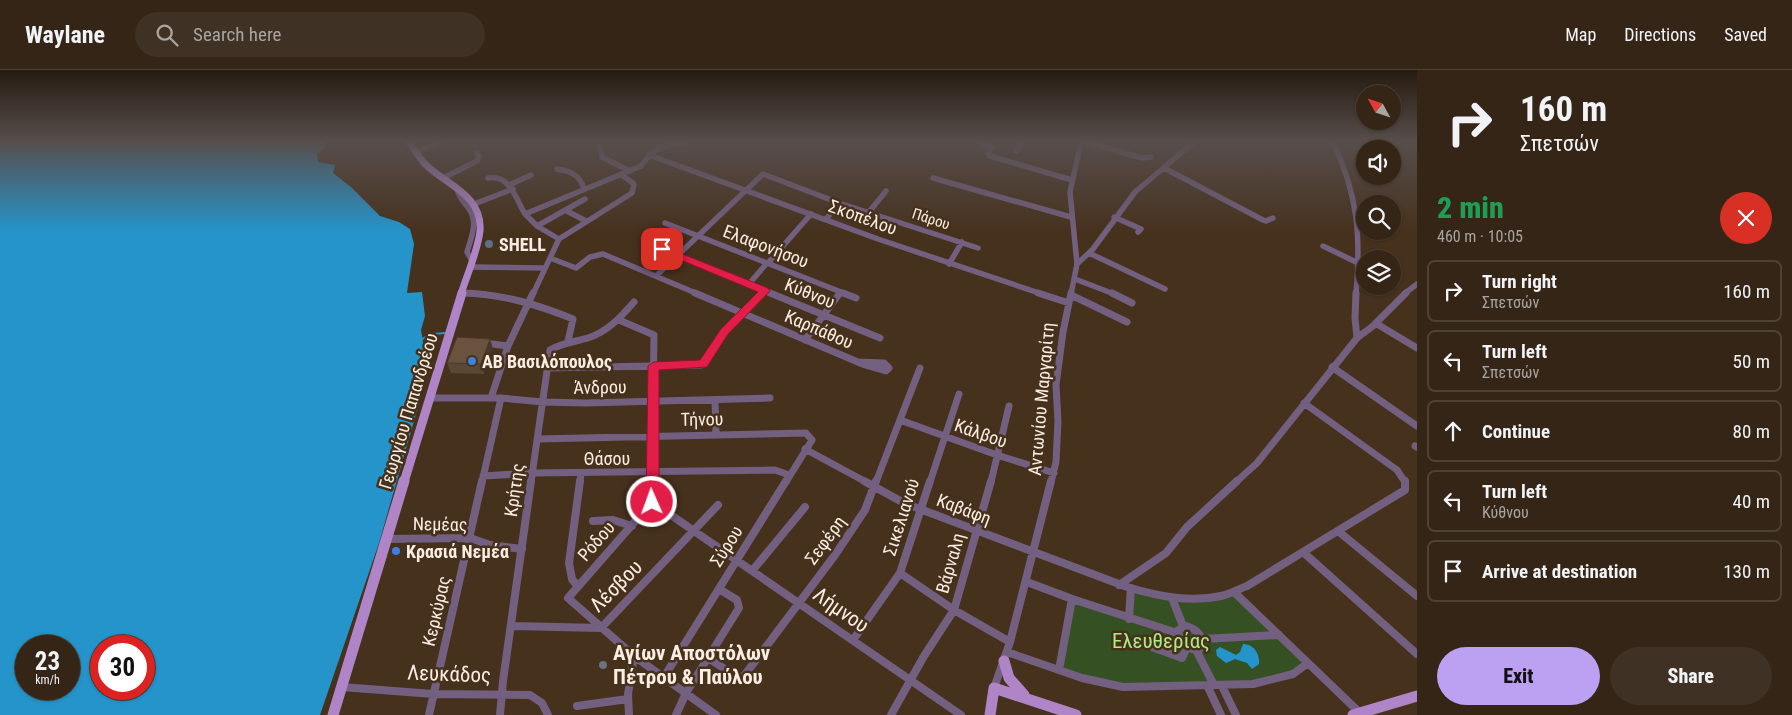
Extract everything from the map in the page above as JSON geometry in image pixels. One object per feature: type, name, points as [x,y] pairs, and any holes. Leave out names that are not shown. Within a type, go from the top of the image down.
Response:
[{"type":"main road","points":[[436,172],[474,204]]},
{"type":"main road","name":"Γεωργίου Παπανδρέου","points":[[333,715],[471,264],[481,225],[481,219],[474,204]]},
{"type":"main road","points":[[1006,657],[1009,678],[1028,699]]},
{"type":"main road","points":[[994,688],[1028,699],[1058,712],[1076,715]]},
{"type":"main road","name":"Αντωνίου Μαργαρίτη","points":[[990,715],[994,688]]},
{"type":"main road","points":[[1360,714],[1417,696]]},
{"type":"street","points":[[443,178],[455,172]]},
{"type":"street","points":[[571,172],[580,180],[584,189]]},
{"type":"street","points":[[525,214],[628,172]]},
{"type":"street","name":"Σκοπέλου","points":[[696,172],[950,264],[1070,299],[1127,322]]},
{"type":"street","points":[[1045,172],[1072,180]]},
{"type":"street","name":"Αντωνίου Μαργαρίτη","points":[[994,688],[1006,657],[1054,473],[1058,444],[1056,385],[1077,264],[1070,192],[1074,172]]},
{"type":"street","points":[[1077,264],[1089,253],[1135,191],[1158,172]]},
{"type":"street","points":[[1174,172],[1200,186],[1210,185]]},
{"type":"street","points":[[1174,172],[1266,221],[1273,218]]},
{"type":"street","points":[[1346,172],[1354,191],[1357,206],[1358,250]]},
{"type":"street","name":"Πάρου","points":[[746,190],[763,174],[839,202],[978,248]]},
{"type":"street","points":[[474,204],[511,187],[531,175]]},
{"type":"street","points":[[491,398],[508,346],[558,238],[633,191],[633,183],[622,175]]},
{"type":"street","points":[[488,178],[494,177],[499,182],[511,187],[525,214],[537,226],[558,238]]},
{"type":"street","points":[[933,178],[1071,217]]},
{"type":"street","points":[[457,188],[457,194],[471,209],[474,220],[467,252],[471,264],[545,268]]},
{"type":"street","points":[[656,276],[746,190]]},
{"type":"street","points":[[869,212],[886,191]]},
{"type":"street","points":[[537,226],[585,199]]},
{"type":"street","points":[[826,219],[839,202]]},
{"type":"street","points":[[565,210],[586,221]]},
{"type":"street","points":[[749,284],[811,214]]},
{"type":"street","points":[[1114,217],[1141,229],[1138,232]]},
{"type":"street","name":"Ελαφονήσου","points":[[665,223],[856,298]]},
{"type":"street","name":"Κύθνου","points":[[646,242],[880,338]]},
{"type":"street","points":[[950,264],[962,242]]},
{"type":"street","points":[[1323,246],[1356,262]]},
{"type":"street","points":[[1089,253],[1165,289]]},
{"type":"street","name":"Καρπάθου","points":[[550,258],[576,268],[590,257],[603,254],[858,362]]},
{"type":"street","points":[[1075,279],[1110,292],[1132,303]]},
{"type":"street","points":[[1120,585],[1171,550],[1187,527],[1257,463],[1357,338],[1377,324],[1407,291],[1416,286]]},
{"type":"street","points":[[547,368],[703,364],[724,332],[765,291]]},
{"type":"street","points":[[805,340],[841,292]]},
{"type":"street","points":[[1356,292],[1354,322],[1357,338]]},
{"type":"street","points":[[462,293],[490,293],[530,301],[573,319],[568,341],[588,338],[619,320],[634,302]]},
{"type":"street","points":[[619,320],[654,335],[652,502]]},
{"type":"street","points":[[1377,324],[1417,348]]},
{"type":"street","points":[[449,338],[459,339]]},
{"type":"street","name":"Κρήτης","points":[[500,715],[550,350],[568,341]]},
{"type":"street","points":[[479,342],[508,346]]},
{"type":"street","name":"Σεφέρη","points":[[708,658],[736,677],[744,677],[854,527],[865,510],[920,368]]},
{"type":"street","points":[[1332,368],[1417,426]]},
{"type":"street","name":"Σικελιανού","points":[[853,640],[900,573],[959,394]]},
{"type":"street","name":"Άνδρου","points":[[431,398],[501,398],[543,402],[770,398]]},
{"type":"street","name":"Κερκύρας","points":[[429,715],[501,398]]},
{"type":"street","points":[[715,400],[716,433]]},
{"type":"street","name":"Καβάφη","points":[[805,449],[904,503],[1120,585],[1172,598],[1204,599],[1234,592],[1338,531],[1406,488],[1405,481],[1393,467],[1304,403]]},
{"type":"street","name":"Βάρναλη","points":[[891,715],[910,679],[954,610],[1009,406]]},
{"type":"street","name":"Κάλβου","points":[[900,420],[944,437],[1054,473]]},
{"type":"street","name":"Τήνου","points":[[537,439],[716,433],[806,433]]},
{"type":"street","name":"Σύρου","points":[[664,677],[812,440],[806,433]]},
{"type":"street","name":"Θάσου","points":[[483,476],[775,470],[789,475]]},
{"type":"street","points":[[578,587],[572,579],[569,563],[581,473]]},
{"type":"street","name":"Ρόδου","points":[[601,628],[568,598],[652,502]]},
{"type":"street","name":"Λήμνου","points":[[652,502],[960,715]]},
{"type":"street","name":"Λέσβου","points":[[512,626],[601,628],[718,505]]},
{"type":"street","points":[[752,571],[805,507]]},
{"type":"street","points":[[593,521],[613,520],[632,526]]},
{"type":"street","points":[[1338,531],[1417,596]]},
{"type":"street","name":"Νεμέας","points":[[387,540],[470,538],[490,545],[522,549]]},
{"type":"street","points":[[1303,552],[1417,654]]},
{"type":"street","points":[[900,573],[954,610],[1010,642]]},
{"type":"street","points":[[1026,582],[1096,609],[1129,619],[1180,630],[1195,629],[1203,639],[1202,646],[1192,649],[1182,658],[1152,647]]},
{"type":"street","points":[[1129,619],[1131,588]]},
{"type":"street","points":[[676,715],[686,694],[739,606],[737,600],[719,589]]},
{"type":"street","points":[[1234,592],[1360,714]]},
{"type":"street","points":[[1172,598],[1180,630],[1180,641],[1192,649],[1214,685],[1236,715]]},
{"type":"street","points":[[1059,670],[1072,599]]},
{"type":"street","points":[[601,628],[634,656],[716,715]]},
{"type":"street","points":[[1203,639],[1279,635]]},
{"type":"street","points":[[628,715],[628,699],[634,656]]},
{"type":"street","points":[[1006,657],[1059,670],[1106,685],[1123,687],[1254,684],[1293,674],[1308,663]]},
{"type":"street","points":[[1214,685],[1220,715]]},
{"type":"street","name":"Λευκάδος","points":[[342,687],[433,694],[530,695],[540,700],[546,706],[547,713]]},
{"type":"street","points":[[577,706],[628,699]]},
{"type":"green space","name":"Ελευθερίας","points":[[1039,582],[1125,614],[1127,587],[1175,599],[1234,592],[1308,663],[1273,680],[1123,687],[1059,670],[1071,599],[1038,586]]},
{"type":"water","points":[[0,172],[333,172],[380,216],[399,222],[410,229],[414,244],[407,293],[422,292],[425,316],[421,330],[426,360],[420,400],[379,543],[320,715],[0,715]]},
{"type":"water","points":[[1243,644],[1247,644],[1257,653],[1259,664],[1252,669],[1247,663],[1235,659],[1226,663],[1217,656],[1216,650],[1220,647],[1236,655],[1240,652]]},
{"type":"building","points":[[457,337],[490,339],[481,364],[447,363]]},
{"type":"waterway","points":[[422,339],[433,334],[445,333]]},
{"type":"place","name":"SHELL","points":[[489,244]]},
{"type":"place","name":"ΑΒ Βασιλόπουλος","points":[[472,361]]},
{"type":"place","name":"Κρασιά Νεμέα","points":[[396,551]]},
{"type":"place","name":"Αγίων Αποστόλων Πέτρου & Παύλου","points":[[603,665]]},
{"type":"route","points":[[652,502],[654,366],[704,364],[724,332],[765,291],[662,249]]}]
